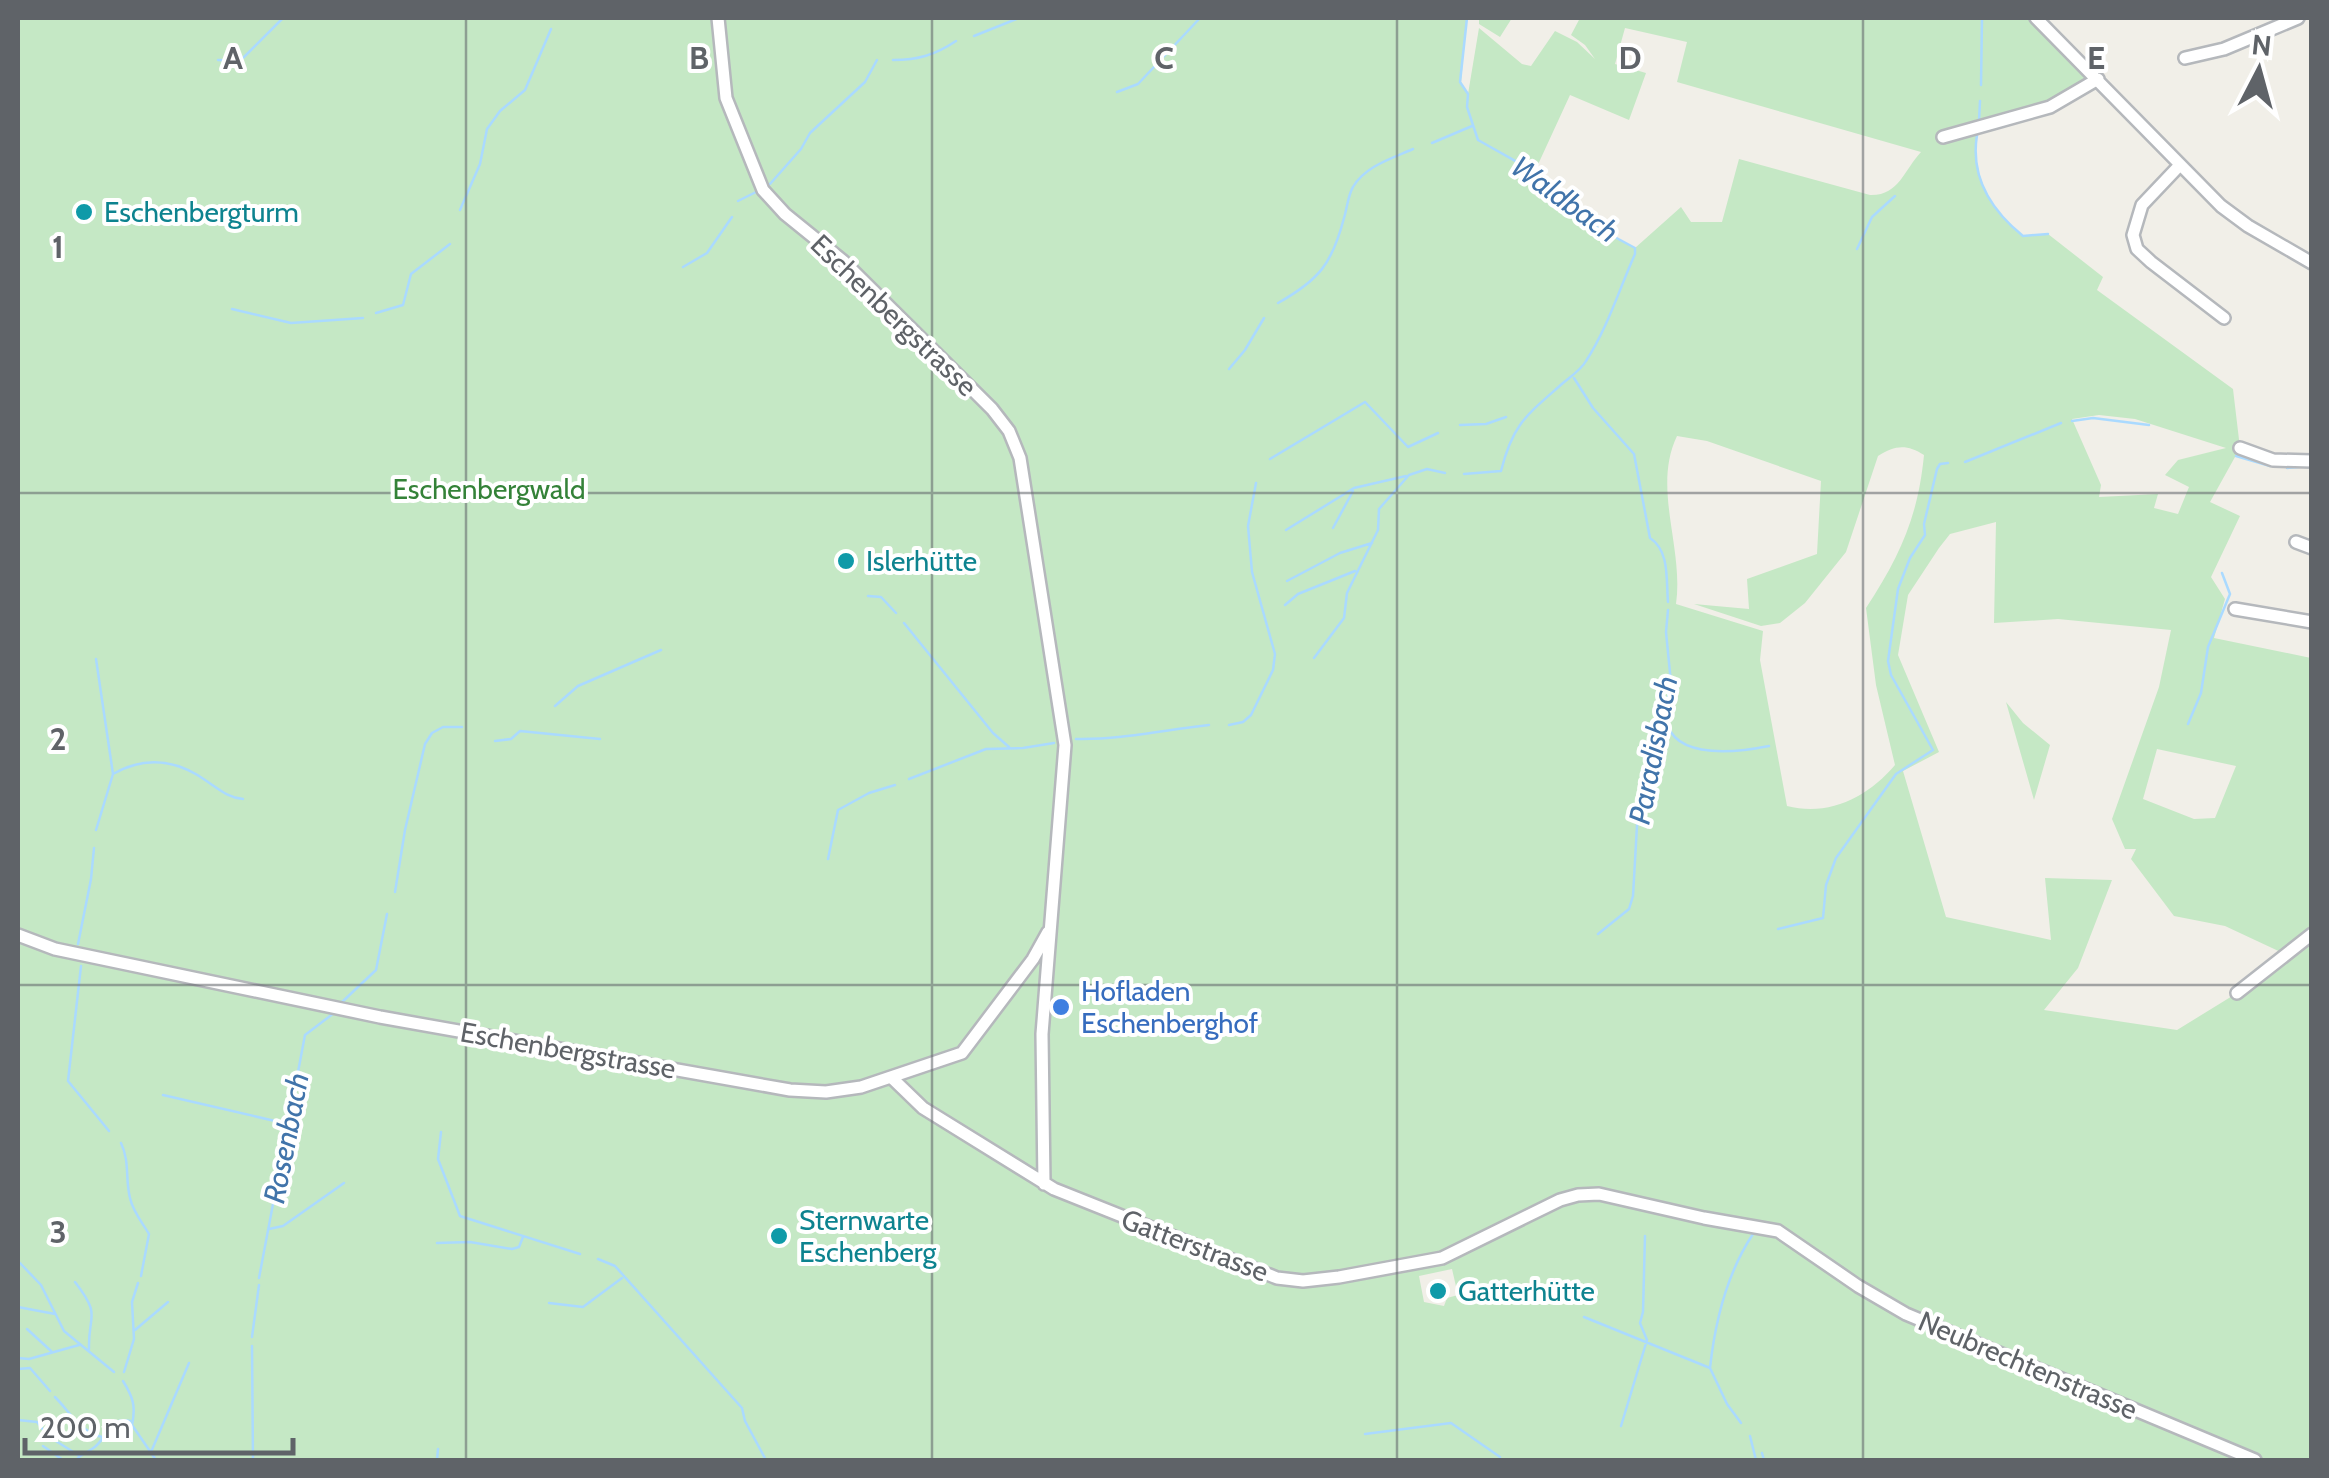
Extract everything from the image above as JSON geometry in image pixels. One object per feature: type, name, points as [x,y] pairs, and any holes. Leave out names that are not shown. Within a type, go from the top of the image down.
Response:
[{"type":"street","name":"Eschenbergstrasse","points":[[718,18],[726,98],[763,190],[780,210],[843,261],[987,404],[1006,425],[1018,451],[1066,745],[1042,1034],[1044,1184]]},
{"type":"street","points":[[2036,18],[2180,166],[2248,226],[2312,263]]},
{"type":"street","points":[[2185,58],[2224,49],[2298,18]]},
{"type":"street","points":[[1944,137],[2050,107],[2098,79]]},
{"type":"street","points":[[2180,166],[2142,205],[2133,235],[2138,249],[2151,262],[2224,318]]},
{"type":"street","points":[[2240,448],[2273,460],[2312,461]]},
{"type":"street","points":[[2296,542],[2312,548]]},
{"type":"street","points":[[2235,608],[2312,622]]},
{"type":"street","name":"Eschenbergstrasse","points":[[18,935],[55,949],[209,983],[790,1090],[838,1091],[892,1078],[966,1050],[1033,959],[1051,923]]},
{"type":"street","points":[[2237,993],[2312,934]]},
{"type":"street","name":"Gatterstrasse","points":[[892,1078],[923,1108],[1044,1184],[1270,1276],[1290,1280],[1339,1277],[1442,1258],[1560,1200],[1584,1194],[1772,1229],[1790,1236],[1810,1253]]},
{"type":"street","name":"Neubrechtenstrasse","points":[[1810,1253],[1906,1314],[2255,1460]]},
{"type":"green space","name":"Eschenbergwald","points":[[18,18],[1467,18],[1461,82],[1468,94],[1479,28],[1522,64],[1531,66],[1555,31],[1577,42],[1595,59],[1571,35],[1580,18],[2036,18],[2098,79],[2062,102],[1977,131],[1977,162],[1985,190],[2011,226],[2023,236],[2048,234],[2103,277],[2097,290],[2233,389],[2240,448],[2210,502],[2240,516],[2211,577],[2225,599],[2214,638],[2311,658],[2311,1460],[18,1460]],"holes":[[[1625,28],[1687,42],[1677,82],[1921,152],[1894,187],[1870,195],[1739,159],[1722,222],[1691,222],[1681,207],[1635,248],[1588,222],[1571,201],[1555,192],[1535,171],[1570,95],[1629,120],[1646,73],[1615,64]],[[2099,415],[2135,419],[2226,448],[2178,460],[2165,475],[2189,487],[2178,514],[2154,508],[2158,494],[2099,497],[2101,485],[2072,419]],[[1677,436],[1707,441],[1821,481],[1817,554],[1747,579],[1749,609],[1694,604],[1761,626],[1780,623],[1805,603],[1846,552],[1878,456],[1901,447],[1924,455],[1906,535],[1866,608],[1876,685],[1895,765],[1860,795],[1818,809],[1787,806],[1760,660],[1763,631],[1676,604],[1676,561],[1667,476]],[[1996,522],[1994,623],[2058,619],[2171,630],[2159,687],[2112,819],[2125,849],[2136,849],[2131,859],[2174,916],[2225,926],[2287,955],[2177,1030],[2044,1010],[2078,968],[2112,880],[2045,878],[2051,940],[1946,917],[1903,771],[1939,752],[1898,655],[1908,595],[1950,534]],[[2157,749],[2236,766],[2215,818],[2194,819],[2143,799]],[[1452,1269],[1458,1295],[1447,1298],[1444,1306],[1424,1302],[1419,1276]]]},
{"type":"green space","points":[[1479,18],[1512,18],[1500,37],[1479,24]]},
{"type":"green space","points":[[2006,702],[2023,723],[2050,745],[2034,800]]},
{"type":"waterway","points":[[218,60],[240,61],[283,18]]},
{"type":"waterway","points":[[974,36],[1019,18]]},
{"type":"waterway","points":[[1117,92],[1138,84],[1200,18]]},
{"type":"waterway","name":"Waldbach","points":[[1464,474],[1501,471],[1516,430],[1586,361],[1607,323],[1635,254],[1635,248],[1587,222],[1571,201],[1555,192],[1535,172],[1478,140],[1467,107],[1468,94],[1460,82],[1467,18]]},
{"type":"waterway","points":[[1981,85],[1982,18]]},
{"type":"waterway","points":[[460,210],[480,164],[487,129],[500,111],[525,90],[551,29]]},
{"type":"waterway","points":[[893,60],[926,56],[956,41]]},
{"type":"waterway","points":[[770,184],[810,133],[865,82],[877,60]]},
{"type":"waterway","points":[[1979,121],[1980,101]]},
{"type":"waterway","points":[[1432,143],[1472,126]]},
{"type":"waterway","points":[[1977,135],[1980,179],[1993,204],[2023,236],[2048,234]]},
{"type":"waterway","points":[[1278,303],[1314,278],[1329,259],[1358,180],[1380,164],[1413,149]]},
{"type":"waterway","points":[[738,201],[756,192]]},
{"type":"waterway","points":[[1857,249],[1872,217],[1895,196]]},
{"type":"waterway","points":[[683,267],[707,253],[732,217]]},
{"type":"waterway","points":[[376,313],[403,305],[411,274],[450,244]]},
{"type":"waterway","points":[[232,309],[291,323],[363,318]]},
{"type":"waterway","points":[[1229,369],[1264,318]]},
{"type":"waterway","name":"Paradisbach","points":[[1574,378],[1593,408],[1634,454],[1650,538],[1664,558],[1668,602]]},
{"type":"waterway","name":"Waldbach","points":[[1270,459],[1365,402],[1408,447],[1438,433]]},
{"type":"waterway","name":"Waldbach","points":[[1460,425],[1486,424],[1506,417]]},
{"type":"waterway","points":[[2072,421],[2093,418],[2149,425]]},
{"type":"waterway","points":[[1965,462],[2061,423]]},
{"type":"waterway","points":[[2236,456],[2270,466]]},
{"type":"waterway","points":[[1778,929],[1823,918],[1826,885],[1836,858],[1896,774],[1933,750],[1891,675],[1888,661],[1898,589],[1910,558],[1925,535],[1937,469],[1948,463]]},
{"type":"waterway","points":[[2287,468],[2310,466]]},
{"type":"waterway","points":[[1314,658],[1344,618],[1347,593],[1378,530],[1379,509],[1409,475],[1427,469],[1445,473]]},
{"type":"waterway","points":[[1286,530],[1354,488],[1406,476]]},
{"type":"waterway","name":"Waldbach","points":[[1229,725],[1243,722],[1251,715],[1273,670],[1275,654],[1252,572],[1248,526],[1256,483]]},
{"type":"waterway","points":[[1333,528],[1353,491]]},
{"type":"waterway","points":[[1287,581],[1340,553],[1372,543]]},
{"type":"waterway","points":[[1285,605],[1298,594],[1355,571]]},
{"type":"waterway","points":[[2188,724],[2201,693],[2208,647],[2230,594],[2222,573]]},
{"type":"waterway","points":[[868,596],[881,597],[896,613]]},
{"type":"waterway","name":"Paradisbach","points":[[1598,934],[1629,909],[1633,896],[1638,808],[1657,722],[1671,683],[1668,610]]},
{"type":"waterway","points":[[904,623],[993,733],[1009,747]]},
{"type":"waterway","points":[[555,706],[578,686],[661,650]]},
{"type":"waterway","points":[[96,659],[113,774],[96,830]]},
{"type":"waterway","points":[[1667,705],[1667,723],[1674,736],[1686,745],[1719,751],[1769,746]]},
{"type":"waterway","name":"Waldbach","points":[[1076,739],[1209,725]]},
{"type":"waterway","points":[[395,892],[425,744],[432,733],[443,727],[462,727]]},
{"type":"waterway","points":[[495,741],[511,739],[520,731],[600,739]]},
{"type":"waterway","name":"Waldbach","points":[[909,779],[986,749],[1054,743]]},
{"type":"waterway","points":[[113,774],[150,762],[173,765],[243,799]]},
{"type":"waterway","name":"Waldbach","points":[[828,859],[838,810],[869,793],[895,785]]},
{"type":"waterway","points":[[78,944],[94,848]]},
{"type":"waterway","points":[[341,1003],[376,970],[387,914]]},
{"type":"waterway","points":[[81,966],[68,1081],[109,1131]]},
{"type":"waterway","name":"Rosenbach","points":[[259,1278],[305,1035],[334,1013]]},
{"type":"waterway","points":[[163,1095],[288,1124]]},
{"type":"waterway","points":[[441,1132],[438,1159],[460,1216],[580,1254]]},
{"type":"waterway","points":[[121,1143],[131,1203],[149,1234],[141,1276]]},
{"type":"waterway","points":[[269,1229],[283,1226],[344,1183]]},
{"type":"waterway","points":[[1710,1368],[1724,1298],[1753,1234]]},
{"type":"waterway","points":[[1621,1426],[1647,1340],[1640,1323],[1645,1236]]},
{"type":"waterway","points":[[437,1243],[470,1242],[512,1249],[519,1247],[523,1237]]},
{"type":"waterway","points":[[598,1259],[615,1266],[742,1408],[766,1460]]},
{"type":"waterway","points":[[20,1263],[41,1285],[64,1331],[114,1372]]},
{"type":"waterway","points":[[549,1303],[583,1307],[622,1278]]},
{"type":"waterway","points":[[75,1282],[91,1309],[89,1349]]},
{"type":"waterway","points":[[124,1372],[134,1339],[132,1302],[138,1283]]},
{"type":"waterway","name":"Rosenbach","points":[[252,1337],[259,1285]]},
{"type":"waterway","points":[[135,1330],[168,1302]]},
{"type":"waterway","points":[[18,1307],[55,1314]]},
{"type":"waterway","points":[[1584,1317],[1710,1368],[1741,1423]]},
{"type":"waterway","points":[[27,1329],[51,1351]]},
{"type":"waterway","points":[[18,1358],[29,1359],[79,1345]]},
{"type":"waterway","name":"Rosenbach","points":[[252,1346],[253,1460]]},
{"type":"waterway","points":[[151,1452],[189,1363]]},
{"type":"waterway","points":[[18,1369],[30,1368],[50,1391]]},
{"type":"waterway","points":[[123,1381],[133,1402],[132,1425],[156,1460]]},
{"type":"waterway","points":[[55,1397],[81,1426],[102,1437]]},
{"type":"waterway","points":[[18,1420],[37,1422],[48,1436],[78,1455]]},
{"type":"waterway","points":[[76,1460],[97,1445],[114,1423],[130,1421]]},
{"type":"waterway","points":[[1365,1434],[1451,1423],[1500,1457]]},
{"type":"waterway","points":[[1750,1436],[1756,1460]]},
{"type":"waterway","points":[[43,1446],[63,1460]]},
{"type":"waterway","points":[[437,1460],[438,1449]]},
{"type":"waterway","points":[[1762,1453],[1764,1460]]},
{"type":"place","name":"Eschenbergturm","points":[[84,212]]},
{"type":"place","name":"Islerhütte","points":[[846,561]]},
{"type":"place","name":"Hofladen Eschenberghof","points":[[1061,1007]]},
{"type":"place","name":"Sternwarte Eschenberg","points":[[779,1236]]},
{"type":"place","name":"Gatterhütte","points":[[1438,1291]]}]
